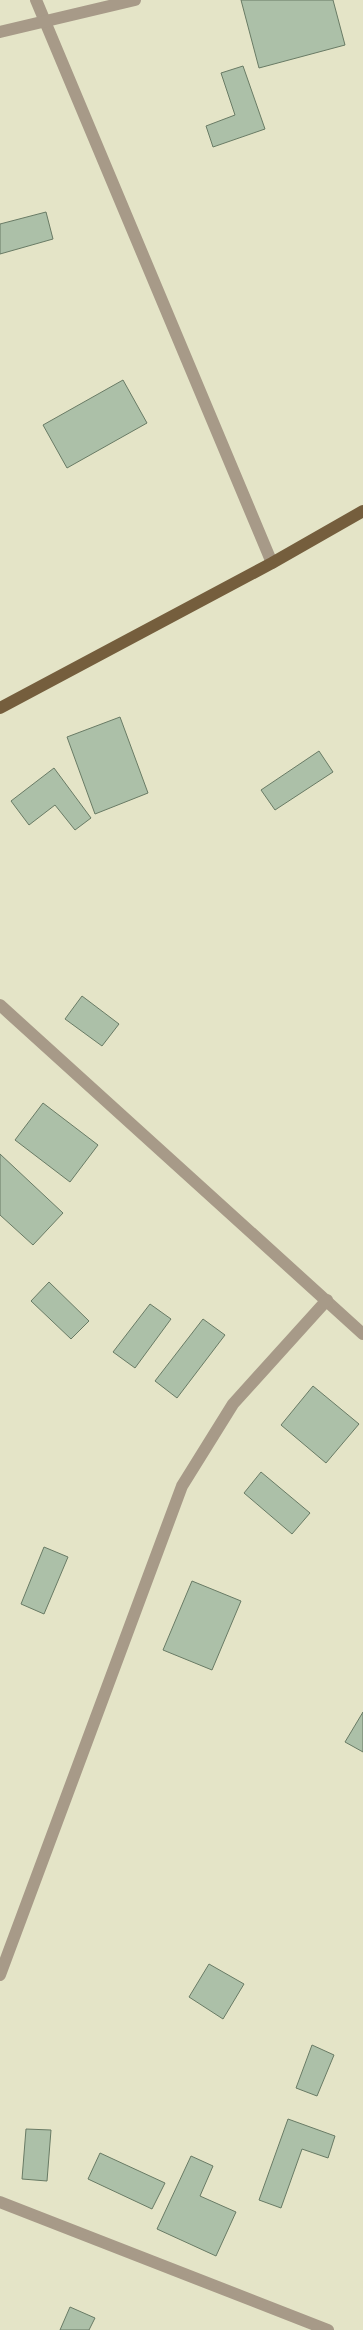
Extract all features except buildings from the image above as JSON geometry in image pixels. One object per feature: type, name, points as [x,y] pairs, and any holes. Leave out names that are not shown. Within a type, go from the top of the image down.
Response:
[{"type":"main road","points":[[0,708],[272,563],[363,511]]},
{"type":"street","points":[[36,0],[272,563]]},
{"type":"street","points":[[0,32],[135,0]]},
{"type":"street","points":[[0,1004],[363,1334]]},
{"type":"street","points":[[0,1976],[182,1486],[233,1404],[327,1300]]},
{"type":"street","points":[[0,2202],[328,2330]]}]
